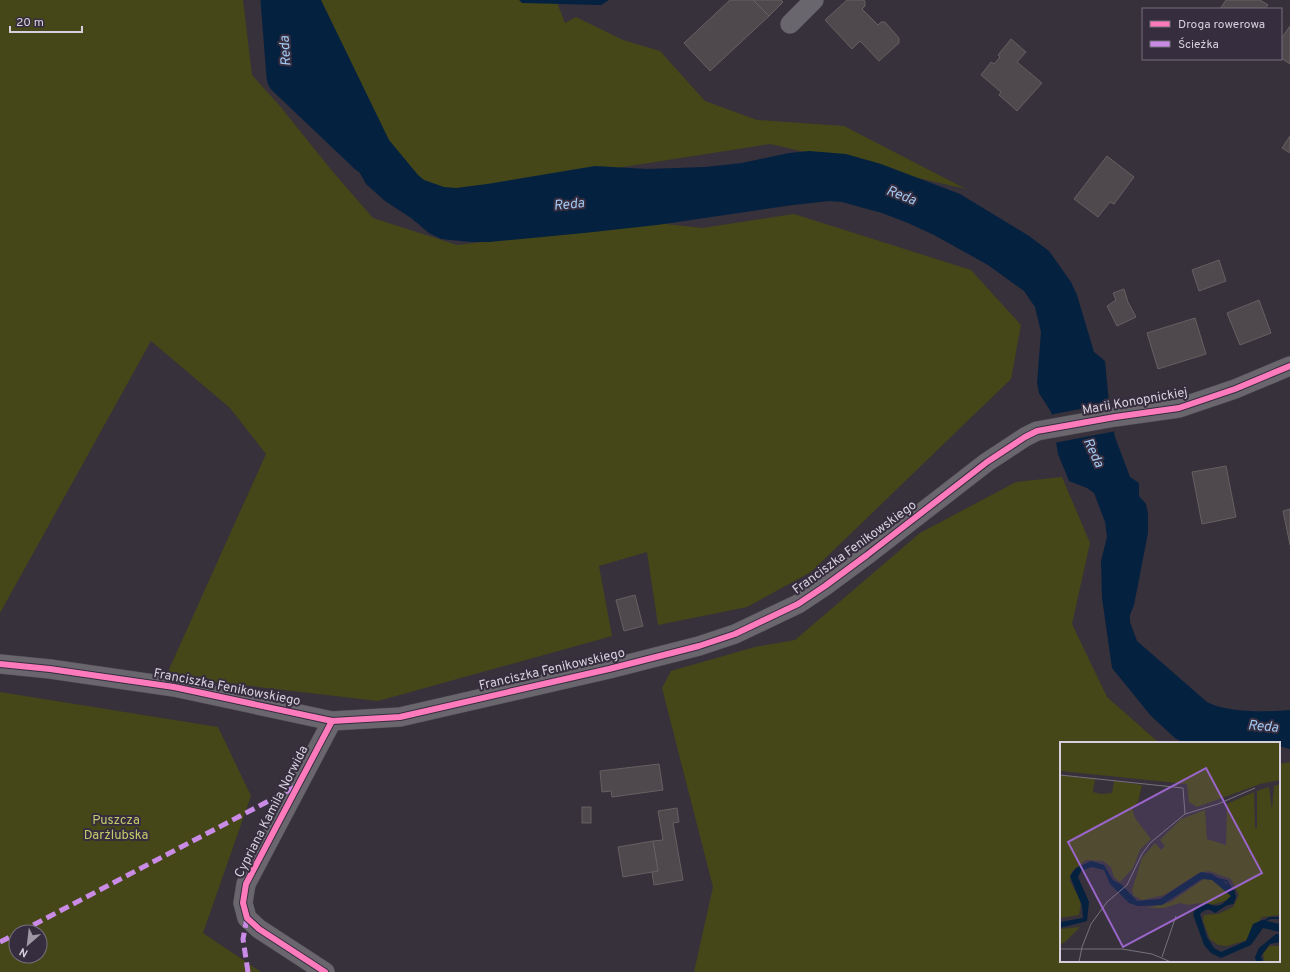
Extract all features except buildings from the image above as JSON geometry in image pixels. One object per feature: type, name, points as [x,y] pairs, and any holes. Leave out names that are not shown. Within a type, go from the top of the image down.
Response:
[{"type":"street","points":[[790,24],[814,0]]},
{"type":"street","name":"Marii Konopnickiej","points":[[1049,428],[1179,408],[1235,389],[1290,366]]},
{"type":"street","name":"Franciszka Fenikowskiego","points":[[0,664],[50,669],[174,687],[332,721],[400,717],[609,669],[699,646],[735,634],[798,604],[825,586],[987,462],[1025,437],[1037,431],[1049,428]]},
{"type":"street","name":"Cypriana Kamila Norwida","points":[[325,972],[259,929],[247,918],[243,903],[246,884],[332,721]]},
{"type":"green space","points":[[0,0],[243,0],[252,75],[279,105],[333,172],[373,218],[457,245],[564,233],[639,221],[702,228],[794,214],[971,270],[1021,325],[1011,379],[811,572],[747,607],[658,625],[647,552],[599,566],[612,636],[378,701],[166,676],[266,454],[230,408],[151,341],[0,613]]},
{"type":"green space","points":[[305,0],[556,0],[565,23],[576,17],[623,40],[660,51],[705,101],[757,120],[844,126],[966,189],[770,144],[464,192],[404,184]]},
{"type":"green space","points":[[1062,477],[1090,543],[1072,624],[1107,697],[1159,742],[1060,742],[1060,962],[1280,962],[1280,764],[1290,762],[1290,972],[694,972],[713,887],[662,688],[671,671],[755,647],[795,640],[920,533],[1016,482]]},
{"type":"green space","name":"Puszcza Darżlubska","points":[[0,692],[218,727],[251,796],[203,933],[261,972],[0,972]]},
{"type":"water","points":[[277,0],[321,0],[389,140],[418,175],[424,180],[444,187],[456,188],[487,184],[595,166],[647,169],[705,167],[742,163],[789,153],[809,151],[846,154],[881,164],[960,194],[1029,236],[1049,251],[1071,282],[1077,295],[1094,352],[1105,361],[1109,403],[1115,437],[1130,477],[1139,483],[1139,496],[1146,504],[1148,514],[1148,533],[1134,605],[1130,615],[1130,622],[1137,641],[1207,702],[1215,706],[1247,711],[1290,710],[1290,749],[1280,746],[1280,742],[1182,742],[1175,738],[1151,716],[1112,668],[1102,598],[1101,561],[1107,537],[1105,522],[1094,493],[1087,488],[1069,481],[1058,454],[1051,412],[1039,393],[1037,383],[1041,332],[1035,307],[1024,291],[988,265],[934,235],[908,223],[882,213],[842,202],[830,201],[657,225],[584,233],[489,242],[441,239],[429,233],[411,218],[385,201],[366,184],[309,83]]},
{"type":"water","points":[[519,0],[609,0],[601,5],[522,3]]},
{"type":"pier","points":[[1111,403],[1116,431],[1054,443],[1049,415]]},
{"type":"waterway","name":"Reda","points":[[282,0],[288,76],[369,153]]},
{"type":"marked path","points":[[35,924],[297,786]]},
{"type":"marked path","points":[[247,918],[243,939],[248,972]]},
{"type":"marked path","points":[[0,942],[8,938]]},
{"type":"cycle path","points":[[0,664],[50,669],[174,687],[332,721],[400,717],[609,669],[699,646],[735,634],[798,604],[867,555],[987,462],[1025,437],[1037,431],[1115,417],[1179,408],[1235,389],[1290,366]]},
{"type":"cycle path","points":[[325,972],[259,929],[247,918],[243,903],[246,884],[332,721]]}]
